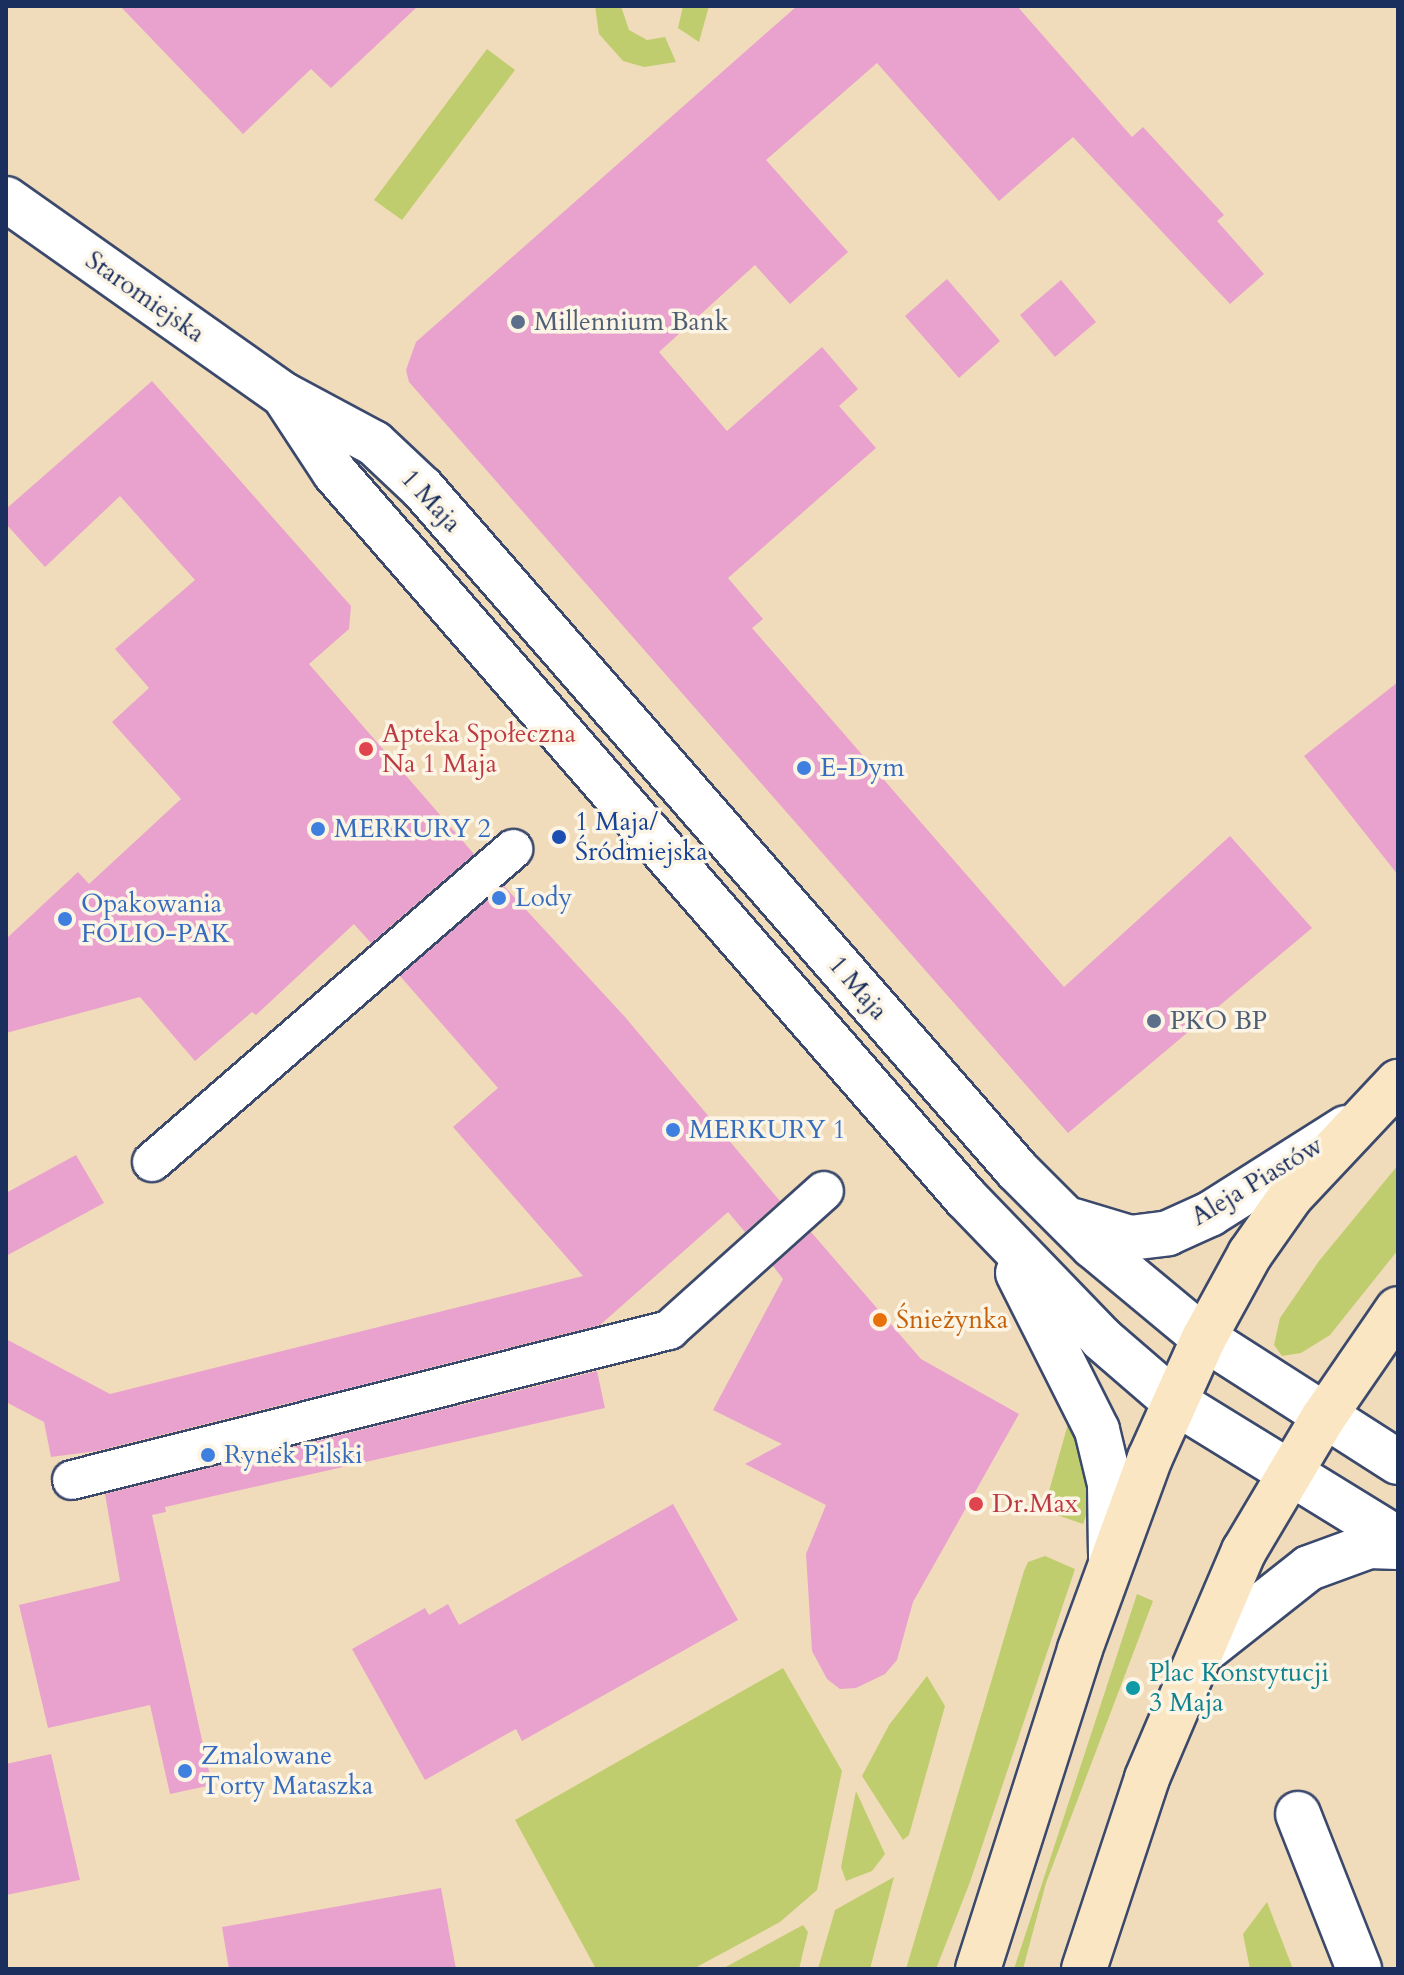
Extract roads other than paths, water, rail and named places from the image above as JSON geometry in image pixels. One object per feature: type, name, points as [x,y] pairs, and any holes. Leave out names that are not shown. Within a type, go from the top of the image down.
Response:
[{"type":"main road","name":"Aleja Piastów","points":[[978,1969],[1050,1737],[1110,1567],[1175,1402],[1204,1338],[1250,1254],[1290,1197],[1358,1120],[1398,1082]]},
{"type":"main road","points":[[1084,1969],[1147,1778],[1205,1650],[1244,1551],[1323,1418],[1398,1309]]},
{"type":"street","name":"Staromiejska","points":[[6,199],[284,395]]},
{"type":"street","name":"1 Maja","points":[[284,395],[374,443],[422,488],[1061,1216],[1204,1338],[1323,1418],[1398,1462]]},
{"type":"street","name":"1 Maja","points":[[284,395],[335,473],[997,1232],[1102,1339],[1175,1402],[1287,1475],[1398,1539]]},
{"type":"street","points":[[152,1162],[513,849]]},
{"type":"street","name":"Aleja Piastów","points":[[1061,1216],[1130,1238],[1168,1233],[1210,1214],[1358,1120]]},
{"type":"street","points":[[72,1480],[669,1330],[824,1191]]},
{"type":"street","name":"1 Maja","points":[[997,1232],[1097,1430],[1110,1484],[1110,1567]]},
{"type":"street","points":[[1205,1650],[1309,1568],[1369,1546],[1398,1547]]},
{"type":"street","points":[[1298,1814],[1359,1969]]},
{"type":"place","name":"Millennium Bank","points":[[518,322]]},
{"type":"place","name":"Apteka Społeczna Na 1 Maja","points":[[366,749]]},
{"type":"place","name":"E-Dym","points":[[804,768]]},
{"type":"place","name":"MERKURY 2","points":[[318,829]]},
{"type":"place","name":"1 Maja/ Śródmiejska","points":[[559,837]]},
{"type":"place","name":"Lody","points":[[499,898]]},
{"type":"place","name":"Opakowania FOLIO-PAK","points":[[65,919]]},
{"type":"place","name":"PKO BP","points":[[1154,1021]]},
{"type":"place","name":"MERKURY 1","points":[[673,1130]]},
{"type":"place","name":"Śnieżynka","points":[[880,1320]]},
{"type":"place","name":"Rynek Pilski","points":[[208,1455]]},
{"type":"place","name":"Dr.Max","points":[[976,1504]]},
{"type":"place","name":"Plac Konstytucji 3 Maja","points":[[1133,1688]]},
{"type":"place","name":"Zmalowane Torty Mataszka","points":[[185,1771]]}]
